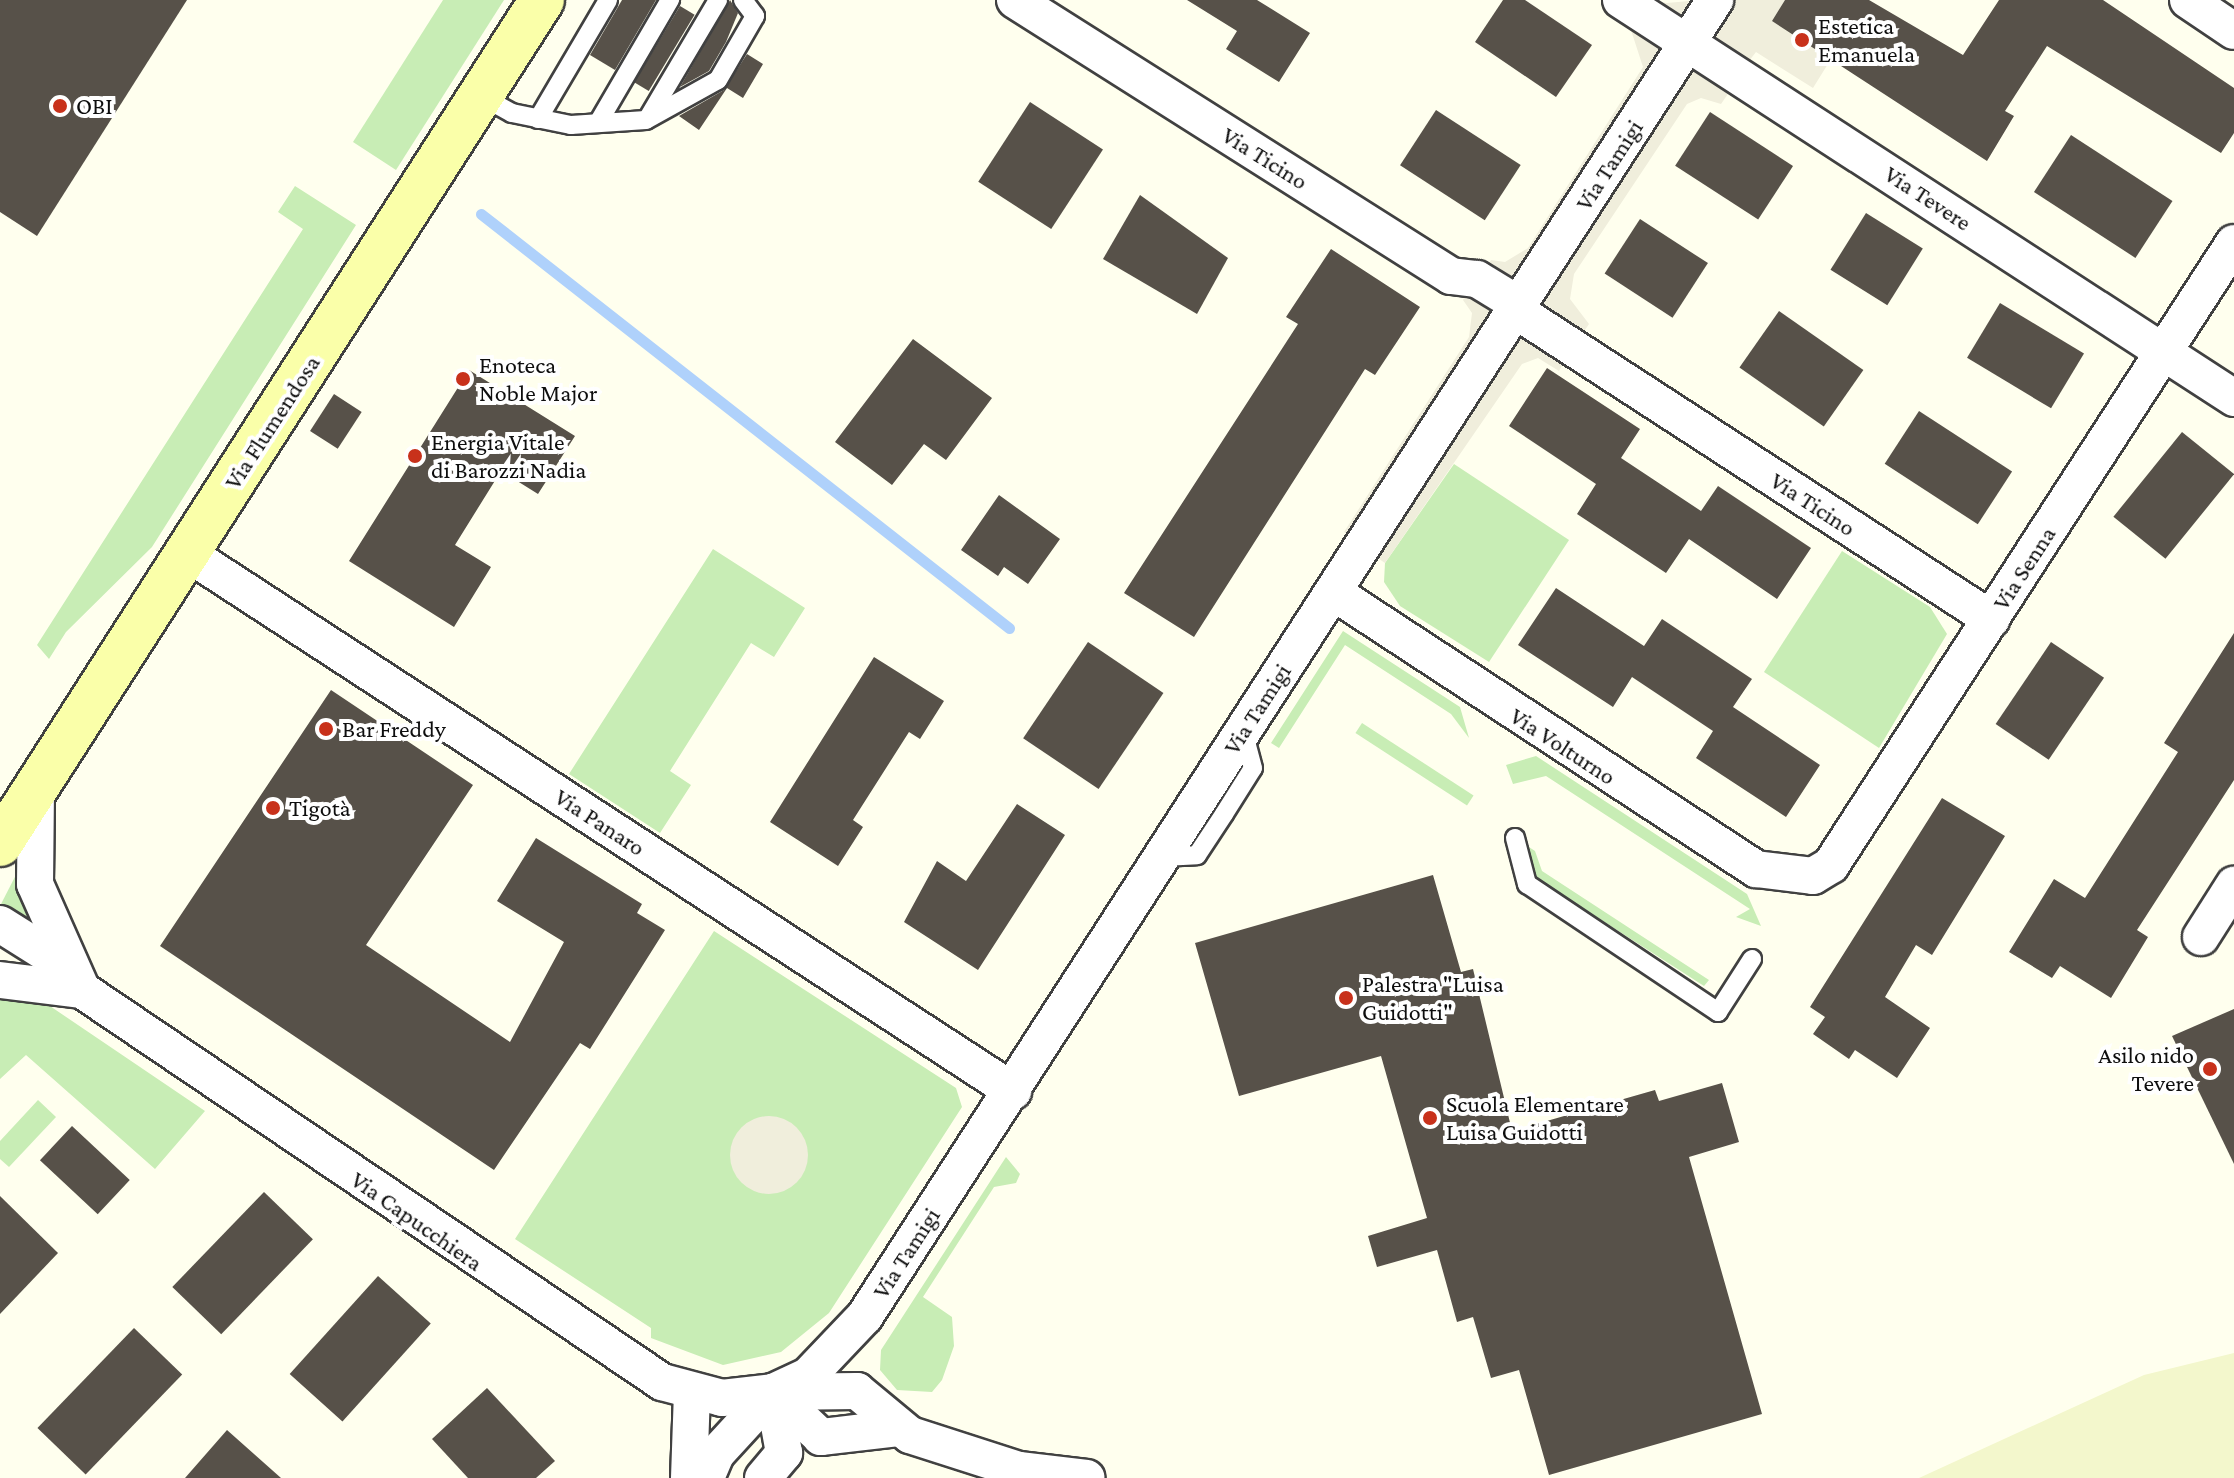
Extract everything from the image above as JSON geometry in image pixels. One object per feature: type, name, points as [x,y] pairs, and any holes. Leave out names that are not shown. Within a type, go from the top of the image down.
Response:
[{"type":"street","name":"Via Flumendosa","points":[[0,844],[542,0]]},
{"type":"street","name":"Via Ticino","points":[[1015,0],[1451,276],[1477,279],[1991,619]]},
{"type":"street","name":"Via Tevere","points":[[1621,0],[2234,398]]},
{"type":"street","name":"Via Tamigi","points":[[773,1392],[808,1376],[865,1316],[1715,0]]},
{"type":"street","points":[[2188,0],[2234,31]]},
{"type":"street","name":"Via Senna","points":[[1802,878],[1831,865],[2234,243]]},
{"type":"street","name":"Via Panaro","points":[[187,553],[1013,1091]]},
{"type":"street","name":"Via Volturno","points":[[1333,592],[1756,869],[1802,878]]},
{"type":"street","points":[[0,814],[36,789]]},
{"type":"street","points":[[36,789],[35,884],[76,979]]},
{"type":"street","points":[[2201,937],[2234,885]]},
{"type":"street","name":"Via Capucchiera","points":[[0,924],[595,1343],[692,1394],[857,1391],[898,1428],[1019,1470],[1087,1478]]},
{"type":"street","name":"Via Capucchiera","points":[[5,977],[76,979]]},
{"type":"street","points":[[706,1478],[716,1454],[773,1392]]},
{"type":"street","points":[[738,1478],[773,1392]]},
{"type":"street","points":[[763,1478],[784,1453],[773,1392]]},
{"type":"street","points":[[689,1478],[692,1394]]},
{"type":"lane","points":[[538,119],[608,0]]},
{"type":"lane","points":[[598,123],[670,0]]},
{"type":"lane","points":[[646,120],[718,0]]},
{"type":"lane","points":[[481,96],[538,119],[598,123],[646,120],[718,80],[755,16],[743,0]]},
{"type":"lane","points":[[1515,838],[1527,884],[1718,1012],[1752,959]]},
{"type":"green space","points":[[443,0],[504,0],[396,170],[353,142]]},
{"type":"green space","points":[[295,186],[356,225],[152,547],[66,632],[49,659],[37,645],[303,229],[278,212]]},
{"type":"green space","points":[[1454,464],[1569,540],[1489,662],[1400,606],[1384,582],[1385,563]]},
{"type":"green space","points":[[713,549],[805,608],[774,657],[751,643],[670,771],[691,785],[660,833],[569,774]]},
{"type":"green space","points":[[1842,551],[1930,607],[1947,634],[1879,748],[1764,672]]},
{"type":"green space","points":[[1343,631],[1460,707],[1469,738],[1451,714],[1345,645],[1279,748],[1271,743]]},
{"type":"green space","points":[[1362,723],[1474,795],[1467,806],[1355,733]]},
{"type":"green space","points":[[1536,756],[1747,894],[1761,926],[1736,917],[1750,909],[1546,776],[1513,784],[1506,765]]},
{"type":"green space","points":[[1523,843],[1535,851],[1542,871],[1709,980],[1704,986],[1536,878]]},
{"type":"green space","points":[[20,867],[38,931],[0,906]]},
{"type":"green space","points":[[714,931],[956,1088],[962,1107],[829,1313],[781,1352],[723,1365],[651,1338],[651,1328],[515,1239]]},
{"type":"green space","points":[[0,991],[44,1002],[205,1111],[155,1169],[26,1055],[0,1079]]},
{"type":"green space","points":[[38,1100],[56,1117],[9,1167],[0,1159],[0,1141]]},
{"type":"green space","points":[[1006,1157],[1020,1174],[1016,1183],[994,1187],[923,1297],[952,1317],[954,1346],[942,1380],[932,1392],[897,1390],[880,1370],[881,1350]]},
{"type":"green space","points":[[2234,1353],[2234,1478],[1919,1478],[2144,1375]]},
{"type":"shaded area","points":[[1645,0],[1667,3],[1700,0],[1684,24]]},
{"type":"shaded area","points":[[1733,0],[1785,0],[1772,21],[1831,59],[1813,88],[1756,52],[1749,61],[1710,36]]},
{"type":"shaded area","points":[[1629,24],[1669,50],[1515,287],[1485,269],[1491,260],[1505,262],[1528,248],[1643,67]]},
{"type":"shaded area","points":[[1691,65],[1730,91],[1721,104],[1701,98],[1687,104],[1574,274],[1570,299],[1589,324],[1583,333],[1538,303]]},
{"type":"shaded area","points":[[1469,289],[1500,309],[1354,538],[1344,532],[1469,337],[1472,313],[1463,300]]},
{"type":"shaded area","points":[[1519,329],[1566,358],[1559,371],[1538,358],[1522,364],[1385,563],[1373,555]]},
{"type":"shaded area","points":[[761,1116],[777,1116],[791,1122],[802,1133],[808,1155],[802,1177],[791,1188],[777,1194],[761,1194],[747,1188],[736,1177],[730,1163],[730,1147],[736,1133],[747,1122]]},
{"type":"building","name":"OBI","points":[[0,0],[187,0],[37,236],[0,212]]},
{"type":"building","points":[[622,0],[656,0],[615,70],[590,55]]},
{"type":"building","points":[[730,0],[738,13],[726,42],[709,71],[680,87]]},
{"type":"building","points":[[1187,0],[1257,0],[1310,33],[1279,82],[1226,49],[1237,31]]},
{"type":"building","points":[[1503,0],[1525,0],[1592,45],[1556,97],[1475,42]]},
{"type":"building","points":[[1785,0],[1869,0],[1963,55],[1999,0],[2103,0],[2234,88],[2234,133],[2221,153],[2047,46],[2005,111],[2014,116],[1987,161],[1772,21]]},
{"type":"building","points":[[680,6],[695,15],[649,91],[634,82]]},
{"type":"building","points":[[747,54],[763,64],[743,98],[727,88],[699,130],[679,116],[724,90]]},
{"type":"building","points":[[1030,102],[1103,149],[1051,229],[978,182]]},
{"type":"building","points":[[1436,110],[1521,165],[1485,220],[1400,165]]},
{"type":"building","points":[[1710,112],[1793,166],[1758,220],[1675,166]]},
{"type":"building","points":[[2071,135],[2172,201],[2135,258],[2034,192]]},
{"type":"building","points":[[1140,195],[1228,258],[1197,314],[1103,259]]},
{"type":"building","points":[[1866,213],[1923,249],[1887,305],[1830,270]]},
{"type":"building","points":[[1640,219],[1708,263],[1673,318],[1605,274]]},
{"type":"building","points":[[1331,249],[1420,307],[1375,375],[1365,369],[1194,637],[1124,593],[1298,324],[1286,317]]},
{"type":"building","points":[[2000,303],[2084,353],[2051,408],[1967,358]]},
{"type":"building","points":[[1779,311],[1863,370],[1824,427],[1739,368]]},
{"type":"building","points":[[913,339],[992,398],[946,460],[924,444],[892,485],[835,442]]},
{"type":"building","points":[[1547,368],[1640,429],[1621,458],[1701,511],[1718,486],[1811,548],[1777,599],[1689,539],[1666,573],[1577,514],[1596,484],[1509,426]]},
{"type":"building","points":[[469,370],[575,436],[538,494],[501,471],[455,545],[491,567],[454,627],[349,561]]},
{"type":"building","points":[[334,394],[362,412],[338,449],[310,431]]},
{"type":"building","points":[[1919,411],[2012,471],[1978,524],[1885,464]]},
{"type":"building","points":[[2182,432],[2234,474],[2165,559],[2113,517]]},
{"type":"building","points":[[999,495],[1060,539],[1028,584],[1004,567],[998,576],[961,550]]},
{"type":"building","points":[[1556,588],[1644,646],[1662,619],[1752,679],[1733,707],[1820,765],[1786,817],[1696,758],[1713,731],[1632,677],[1613,707],[1518,645]]},
{"type":"building","points":[[2234,633],[2234,780],[2137,930],[2148,937],[2111,998],[2060,966],[2052,978],[2009,952],[2054,879],[2085,898],[2178,752],[2164,743]]},
{"type":"building","points":[[1088,642],[1163,693],[1099,789],[1023,738]]},
{"type":"building","points":[[2051,642],[2104,678],[2049,760],[1996,724]]},
{"type":"building","points":[[874,657],[944,701],[920,739],[909,732],[853,820],[863,827],[838,866],[770,822]]},
{"type":"building","points":[[331,690],[473,785],[366,945],[510,1042],[564,942],[497,901],[536,838],[642,904],[637,913],[665,930],[590,1049],[580,1043],[494,1170],[160,946]]},
{"type":"building","points":[[1942,798],[2005,836],[1932,955],[1916,945],[1885,997],[1930,1028],[1897,1078],[1855,1050],[1849,1059],[1813,1034],[1825,1017],[1810,1007]]},
{"type":"building","points":[[1017,804],[1065,835],[978,970],[904,922],[937,861],[966,881]]},
{"type":"building","name":"Scuola Elementare Luisa Guidotti","points":[[1433,875],[1461,972],[1473,969],[1512,1131],[1655,1090],[1659,1101],[1722,1083],[1739,1142],[1689,1157],[1762,1414],[1549,1475],[1519,1370],[1491,1378],[1473,1317],[1457,1322],[1437,1250],[1377,1267],[1368,1236],[1427,1218],[1381,1056],[1239,1096],[1195,943]]},
{"type":"building","name":"Asilo nido Tevere","points":[[2234,1009],[2234,1164],[2172,1036]]},
{"type":"building","points":[[72,1126],[130,1180],[98,1214],[40,1160]]},
{"type":"building","points":[[264,1192],[313,1239],[221,1334],[172,1287]]},
{"type":"building","points":[[0,1196],[58,1253],[0,1314]]},
{"type":"building","points":[[378,1276],[431,1324],[342,1422],[290,1374]]},
{"type":"building","points":[[134,1328],[182,1375],[86,1475],[37,1428]]},
{"type":"building","points":[[487,1388],[555,1461],[536,1478],[468,1478],[432,1439]]},
{"type":"building","points":[[227,1430],[281,1478],[185,1478]]},
{"type":"waterway","points":[[481,214],[1009,628]]},
{"type":"place","name":"Estetica Emanuela","points":[[1802,40]]},
{"type":"place","name":"OBI","points":[[60,106]]},
{"type":"place","name":"Enoteca Noble Major","points":[[463,379]]},
{"type":"place","name":"Energia Vitale di Barozzi Nadia","points":[[415,456]]},
{"type":"place","name":"Bar Freddy","points":[[326,729]]},
{"type":"place","name":"Tigotà","points":[[273,808]]},
{"type":"place","name":"Palestra \"Luisa Guidotti\"","points":[[1346,998]]},
{"type":"place","name":"Asilo nido Tevere","points":[[2210,1069]]},
{"type":"place","name":"Scuola Elementare Luisa Guidotti","points":[[1430,1118]]}]
